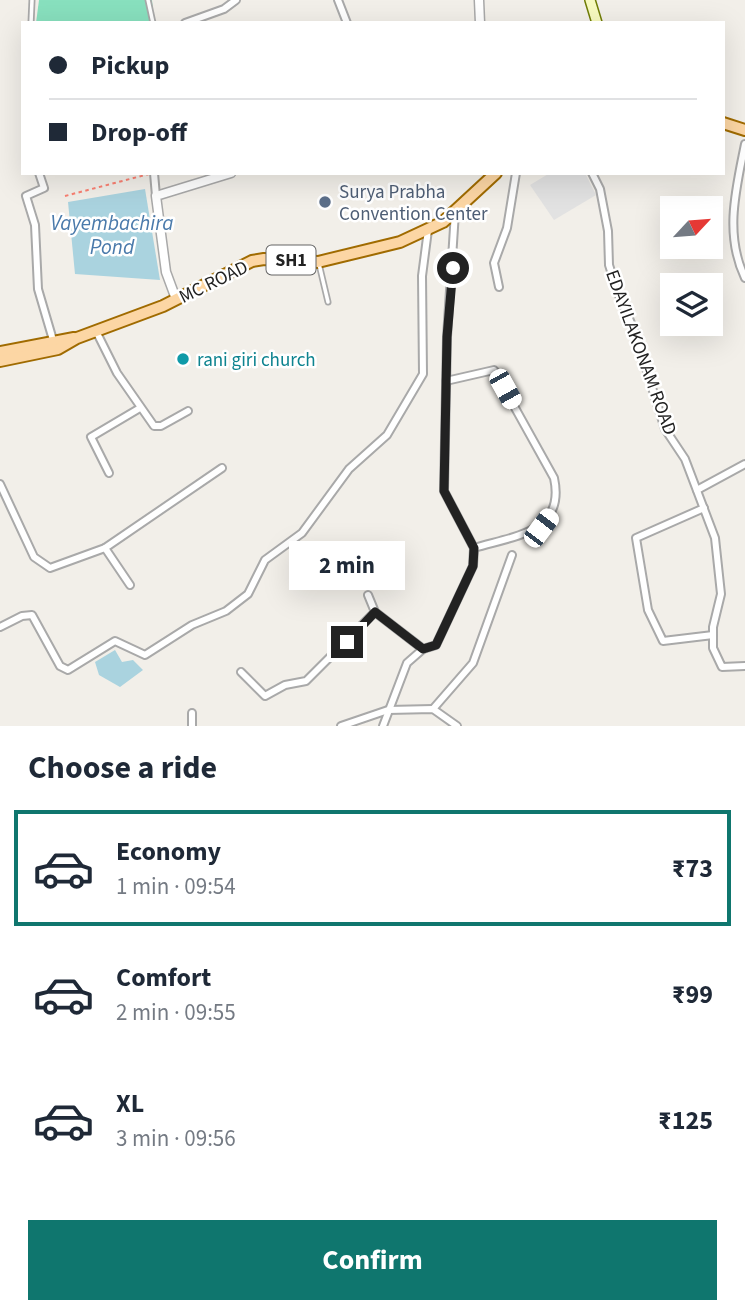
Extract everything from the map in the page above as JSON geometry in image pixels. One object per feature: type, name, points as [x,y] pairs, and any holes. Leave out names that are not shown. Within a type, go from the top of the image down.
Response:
[{"type":"main road","points":[[590,0],[596,21]]},
{"type":"main road","points":[[725,125],[745,130]]},
{"type":"main road","name":"MC ROAD","points":[[0,361],[58,349],[77,338],[176,299],[252,261],[264,259],[318,262],[400,242],[428,230],[455,212],[494,175]]},
{"type":"main road","name":"MC ROAD","points":[[0,352],[53,340],[77,338]]},
{"type":"street","points":[[207,20],[236,0]]},
{"type":"street","points":[[338,0],[346,21]]},
{"type":"street","points":[[479,0],[480,21]]},
{"type":"street","points":[[745,144],[736,189],[733,246],[745,278]]},
{"type":"street","points":[[41,175],[44,188],[26,196],[35,225],[38,289],[53,340]]},
{"type":"street","points":[[153,175],[166,272],[176,299]]},
{"type":"street","points":[[156,196],[224,175]]},
{"type":"street","points":[[499,287],[494,263],[507,228],[516,175]]},
{"type":"street","name":"EDAYILAKONAM ROAD","points":[[593,175],[600,189],[608,230],[609,265],[618,293],[634,330],[665,429],[685,459],[715,538],[721,594],[713,648],[722,667],[745,666]]},
{"type":"street","points":[[383,726],[407,663],[423,649],[436,645],[473,566],[474,548],[444,491],[446,381],[455,212]]},
{"type":"street","points":[[0,627],[22,616],[32,615],[52,655],[60,666],[68,670],[115,641],[145,655],[192,625],[226,611],[247,594],[265,560],[302,533],[349,468],[387,435],[422,380],[422,276],[428,230]]},
{"type":"street","points":[[96,331],[109,360],[155,426],[161,426],[188,411]]},
{"type":"street","points":[[446,381],[494,370],[554,478],[556,490],[551,514],[541,528],[474,548]]},
{"type":"street","points":[[109,474],[91,437],[140,408]]},
{"type":"street","points":[[697,491],[745,464]]},
{"type":"street","points":[[0,484],[34,557],[50,568],[105,548],[222,468]]},
{"type":"street","points":[[704,508],[636,538],[649,610],[663,641],[713,635]]},
{"type":"street","points":[[105,548],[130,585]]},
{"type":"street","points":[[433,709],[473,663],[512,555]]},
{"type":"street","points":[[368,595],[375,612],[423,649]]},
{"type":"street","points":[[241,672],[265,696],[285,685],[306,681],[375,612]]},
{"type":"street","points":[[341,726],[388,710],[433,709],[457,726]]},
{"type":"street","points":[[192,713],[192,726]]},
{"type":"lane","points":[[31,21],[32,0]]},
{"type":"lane","points":[[148,0],[153,21]]},
{"type":"lane","points":[[318,262],[328,302]]},
{"type":"path","points":[[65,195],[145,175]]},
{"type":"green space","points":[[39,0],[152,0],[154,21],[36,21]]},
{"type":"shaded area","points":[[547,175],[586,175],[596,195],[554,220],[530,185]]},
{"type":"water","name":"Vayembachira Pond","points":[[145,189],[160,280],[75,274],[68,202]]},
{"type":"water","points":[[115,650],[122,662],[133,660],[143,670],[120,687],[99,675],[95,662]]},
{"type":"place","name":"Surya Prabha Convention Center","points":[[325,202]]},
{"type":"place","name":"rani giri church","points":[[183,359]]},
{"type":"route","points":[[347,642],[375,612],[423,649],[436,645],[473,566],[474,548],[444,491],[447,337],[453,268]]}]
